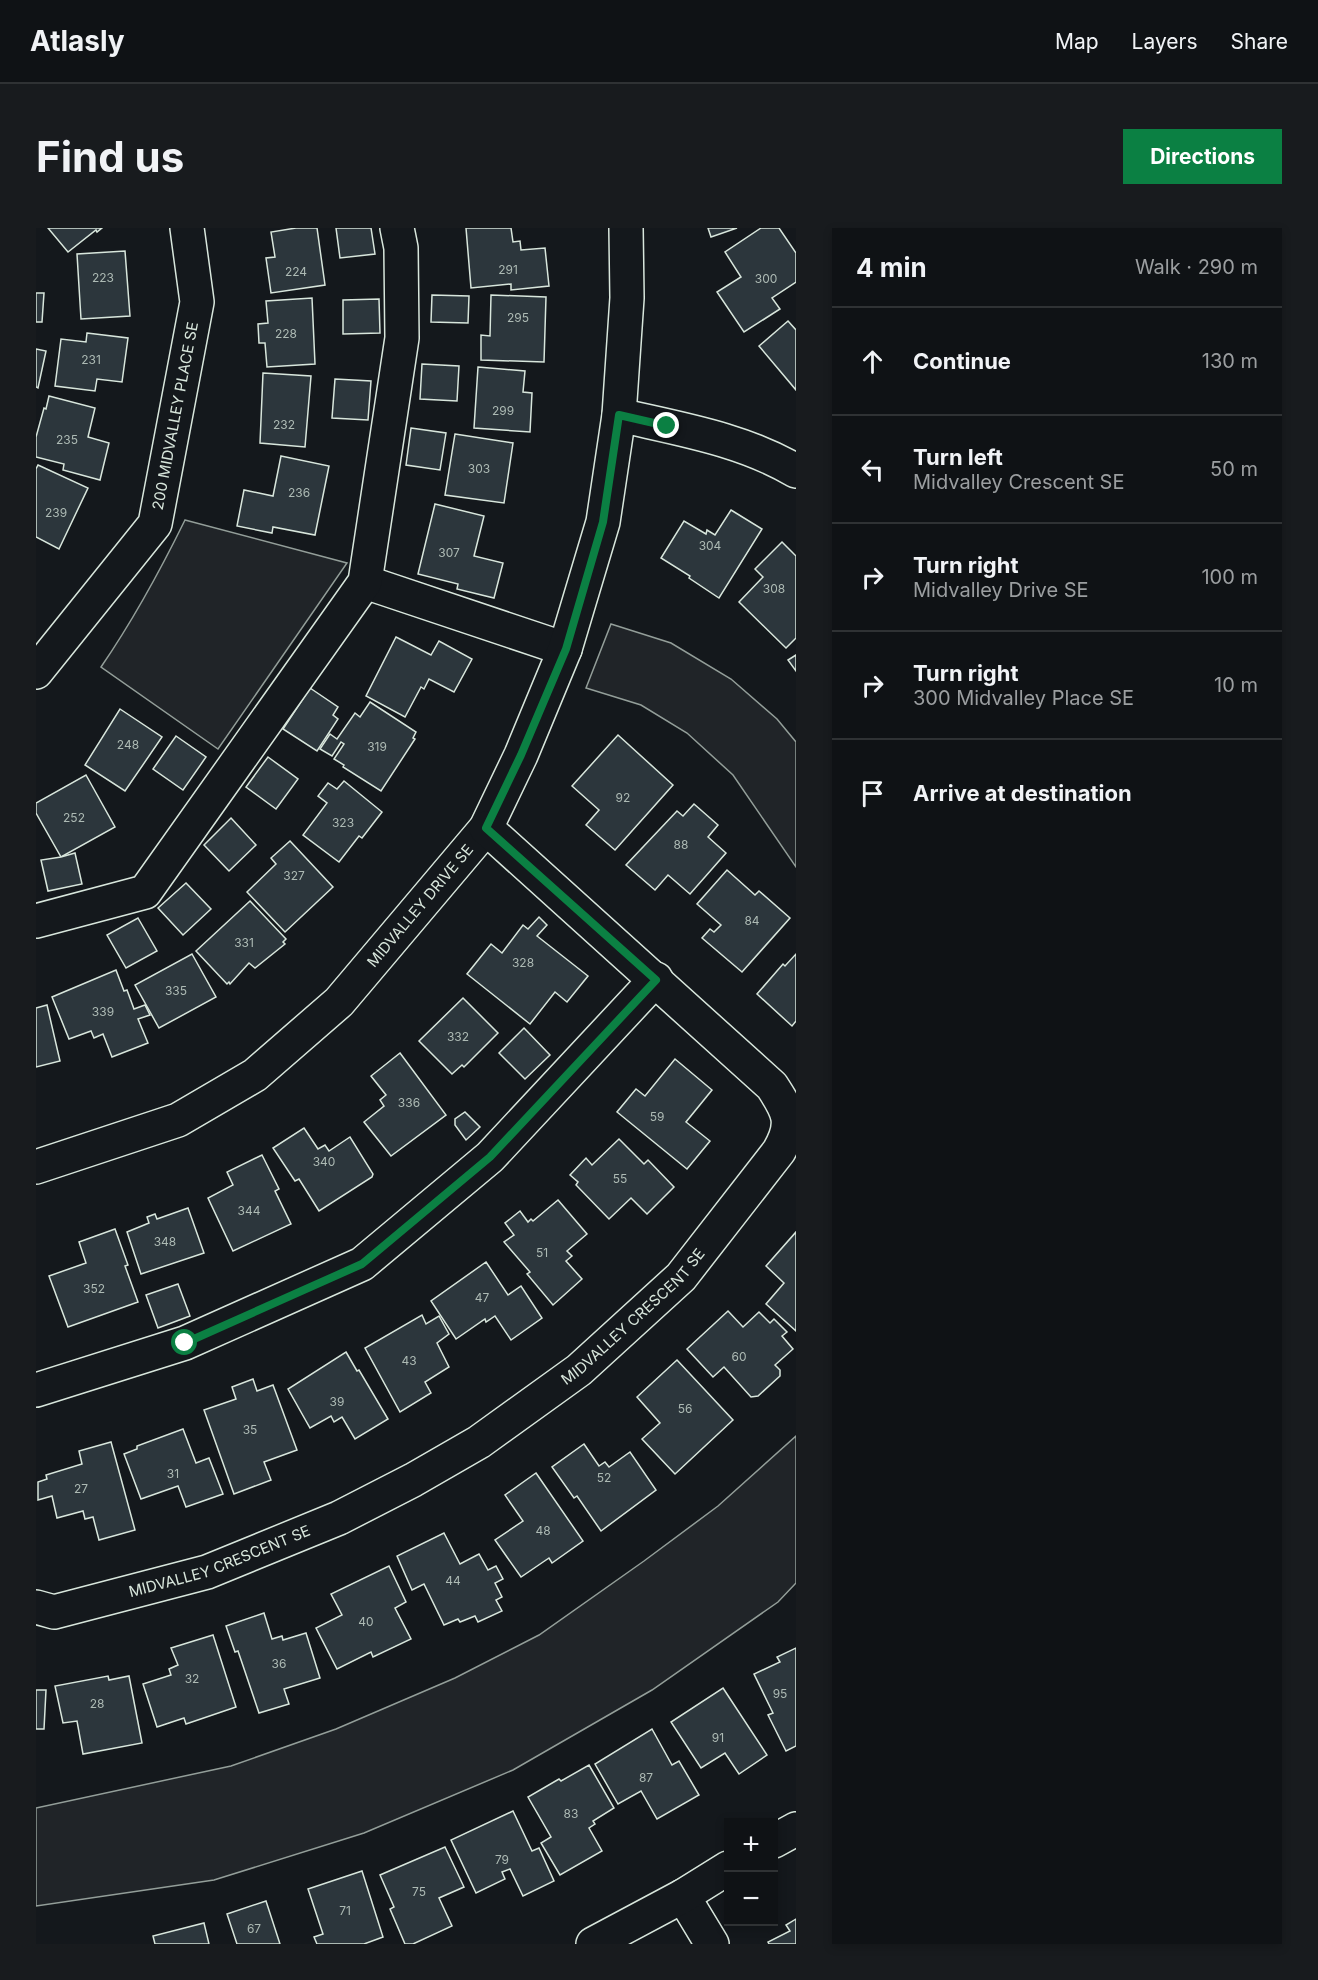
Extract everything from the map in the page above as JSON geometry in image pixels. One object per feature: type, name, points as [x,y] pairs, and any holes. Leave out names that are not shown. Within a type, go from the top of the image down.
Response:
[{"type":"street","name":"200 MIDVALLEY PLACE SE","points":[[36,672],[155,524],[197,302],[187,228]]},
{"type":"street","points":[[36,921],[145,892],[365,582],[402,338],[401,248],[397,228]]},
{"type":"street","name":"MIDVALLEY DRIVE SE","points":[[36,1167],[178,1120],[255,1075],[339,1002],[486,828],[521,755],[566,649],[603,522],[619,415],[627,297],[626,228]]},
{"type":"street","points":[[619,415],[732,441],[796,471]]},
{"type":"street","points":[[365,582],[566,649]]},
{"type":"street","name":"MIDVALLEY CRESCENT SE","points":[[36,1607],[54,1612],[207,1572],[350,1513],[479,1442],[579,1370],[681,1277],[789,1135],[789,1123],[784,1104],[772,1086],[486,828]]},
{"type":"street","points":[[36,1390],[185,1343],[362,1264],[490,1157],[656,980]]},
{"type":"street","points":[[778,1839],[796,1829]]},
{"type":"street","points":[[593,1944],[683,1896],[724,1871]]},
{"type":"street","points":[[683,1896],[712,1944]]},
{"type":"shaded area","points":[[185,520],[347,563],[218,749],[101,667],[146,595]]},
{"type":"shaded area","points":[[611,624],[671,643],[731,679],[777,719],[796,742],[796,867],[733,775],[687,733],[641,705],[586,688]]},
{"type":"shaded area","points":[[796,1436],[796,1583],[778,1602],[652,1690],[513,1770],[364,1833],[214,1880],[36,1906],[36,1808],[231,1766],[336,1729],[455,1678],[539,1635],[644,1561],[718,1506]]},
{"type":"building","points":[[48,228],[102,228],[97,232],[96,230],[68,252]]},
{"type":"building","points":[[296,228],[317,228],[325,285],[271,293],[266,258],[275,257],[271,232]]},
{"type":"building","points":[[336,228],[371,228],[375,254],[340,258]]},
{"type":"building","points":[[466,228],[511,228],[513,242],[520,241],[521,250],[545,248],[549,286],[511,290],[511,284],[471,288]]},
{"type":"building","points":[[708,228],[737,228],[711,237]]},
{"type":"building","points":[[761,228],[779,228],[796,253],[796,282],[772,298],[780,309],[744,332],[717,292],[741,277],[725,252]]},
{"type":"building","points":[[125,251],[130,316],[81,319],[77,254]]},
{"type":"building","points":[[36,293],[44,293],[42,322],[36,322]]},
{"type":"building","points":[[432,295],[469,296],[468,323],[431,322]]},
{"type":"building","points":[[491,295],[546,297],[544,362],[481,360],[481,335],[490,336]]},
{"type":"building","points":[[312,298],[315,364],[267,367],[265,343],[259,343],[258,324],[268,323],[266,301]]},
{"type":"building","points":[[379,299],[380,333],[343,334],[343,300]]},
{"type":"building","points":[[788,321],[796,330],[796,390],[759,346]]},
{"type":"building","points":[[87,333],[128,338],[122,382],[97,379],[95,391],[55,386],[61,339],[86,342]]},
{"type":"building","points":[[36,349],[46,351],[38,388],[36,387]]},
{"type":"building","points":[[422,364],[459,366],[457,401],[420,399]]},
{"type":"building","points":[[478,367],[525,371],[523,392],[532,393],[530,432],[474,428]]},
{"type":"building","points":[[263,373],[311,376],[305,447],[260,443]]},
{"type":"building","points":[[335,379],[371,381],[368,420],[332,418]]},
{"type":"building","points":[[49,396],[95,408],[88,437],[109,443],[100,480],[63,470],[64,464],[36,457],[36,437]]},
{"type":"building","points":[[411,428],[446,433],[440,470],[406,465]]},
{"type":"building","points":[[455,434],[513,443],[504,503],[445,495]]},
{"type":"building","points":[[281,456],[329,466],[315,535],[273,527],[272,533],[237,526],[244,490],[273,496]]},
{"type":"building","points":[[38,465],[88,488],[59,549],[36,537],[36,469]]},
{"type":"building","points":[[435,504],[484,516],[474,556],[503,563],[494,598],[457,589],[458,584],[418,574]]},
{"type":"building","points":[[731,510],[762,529],[719,598],[661,558],[684,521],[706,534],[707,530],[715,535]]},
{"type":"building","points":[[782,542],[796,556],[796,638],[786,648],[739,602],[763,577],[755,569]]},
{"type":"building","points":[[396,637],[431,655],[439,641],[472,659],[454,692],[429,679],[424,689],[421,687],[405,717],[366,696]]},
{"type":"building","points":[[796,655],[796,671],[788,660]]},
{"type":"building","points":[[310,688],[338,707],[333,715],[338,719],[317,751],[283,729]]},
{"type":"building","points":[[370,702],[416,732],[413,738],[415,739],[381,791],[334,759],[344,744],[341,742],[332,756],[320,749],[330,734],[337,739],[355,713],[360,717]]},
{"type":"building","points":[[120,709],[162,737],[125,791],[85,765]]},
{"type":"building","points":[[618,735],[673,785],[615,850],[586,825],[599,810],[572,786]]},
{"type":"building","points":[[176,736],[206,757],[183,790],[153,769]]},
{"type":"building","points":[[268,757],[298,779],[276,809],[246,787]]},
{"type":"building","points":[[86,775],[115,827],[61,857],[36,813],[36,803]]},
{"type":"building","points":[[344,781],[382,812],[339,862],[303,835],[327,803],[318,796],[328,783],[337,789]]},
{"type":"building","points":[[694,804],[718,825],[708,837],[726,853],[690,894],[668,875],[655,890],[626,865],[677,811],[683,816]]},
{"type":"building","points":[[231,818],[256,845],[229,871],[204,845]]},
{"type":"building","points":[[290,841],[333,887],[285,932],[247,892],[276,864],[271,858]]},
{"type":"building","points":[[75,853],[82,884],[48,891],[41,860]]},
{"type":"building","points":[[727,870],[755,895],[759,891],[790,918],[742,972],[702,938],[710,929],[714,932],[721,925],[697,904]]},
{"type":"building","points":[[186,883],[211,909],[183,935],[158,908]]},
{"type":"building","points":[[250,901],[286,939],[283,942],[285,944],[255,968],[249,963],[230,984],[229,982],[227,984],[196,951]]},
{"type":"building","points":[[539,917],[547,925],[537,936],[588,976],[567,1002],[555,992],[530,1024],[467,974],[491,944],[502,953],[523,925],[528,929]]},
{"type":"building","points":[[138,918],[157,951],[126,968],[107,935]]},
{"type":"building","points":[[192,954],[216,997],[159,1028],[135,985]]},
{"type":"building","points":[[796,954],[796,1021],[792,1026],[757,994],[783,964],[785,966]]},
{"type":"building","points":[[116,970],[134,1009],[145,1005],[150,1015],[138,1019],[148,1043],[112,1057],[103,1034],[94,1038],[91,1031],[69,1039],[52,997]]},
{"type":"building","points":[[463,998],[498,1033],[464,1067],[462,1065],[452,1074],[419,1041]]},
{"type":"building","points":[[47,1005],[60,1061],[36,1067],[36,1008]]},
{"type":"building","points":[[524,1028],[550,1055],[525,1079],[499,1053]]},
{"type":"building","points":[[400,1053],[446,1115],[391,1156],[364,1122],[384,1106],[380,1100],[386,1095],[371,1076]]},
{"type":"building","points":[[675,1059],[712,1090],[686,1122],[710,1141],[687,1169],[617,1112],[636,1089],[645,1096]]},
{"type":"building","points":[[465,1112],[480,1127],[466,1140],[455,1125],[455,1119]]},
{"type":"building","points":[[304,1128],[318,1149],[325,1145],[329,1151],[350,1137],[373,1174],[372,1177],[319,1211],[299,1179],[295,1181],[273,1148]]},
{"type":"building","points":[[619,1139],[644,1164],[648,1160],[674,1187],[647,1214],[631,1198],[609,1219],[576,1185],[578,1182],[570,1175],[586,1158],[592,1165]]},
{"type":"building","points":[[262,1155],[279,1189],[275,1191],[291,1224],[233,1251],[208,1198],[233,1185],[227,1172]]},
{"type":"building","points":[[558,1200],[587,1234],[567,1251],[572,1256],[566,1261],[582,1279],[553,1305],[527,1274],[530,1272],[504,1242],[514,1235],[505,1223],[520,1211],[528,1222],[531,1219],[533,1221]]},
{"type":"building","points":[[188,1208],[204,1253],[141,1274],[127,1232],[149,1223],[147,1217],[155,1214],[157,1219]]},
{"type":"building","points":[[115,1229],[138,1302],[68,1327],[49,1276],[86,1263],[79,1242]]},
{"type":"building","points":[[796,1232],[796,1331],[766,1304],[784,1283],[766,1266]]},
{"type":"building","points":[[486,1262],[508,1295],[521,1286],[542,1318],[511,1340],[495,1316],[486,1322],[485,1319],[456,1339],[431,1301]]},
{"type":"building","points":[[178,1284],[190,1316],[158,1328],[146,1295]]},
{"type":"building","points":[[728,1311],[743,1327],[759,1312],[770,1323],[774,1319],[787,1332],[782,1336],[793,1349],[775,1365],[780,1370],[780,1376],[758,1396],[751,1397],[724,1367],[713,1377],[687,1349]]},
{"type":"building","points":[[422,1315],[426,1324],[439,1316],[449,1334],[437,1343],[449,1367],[425,1382],[431,1393],[400,1412],[365,1348]]},
{"type":"building","points":[[346,1352],[388,1419],[355,1439],[342,1417],[334,1422],[331,1416],[310,1428],[288,1389]]},
{"type":"building","points":[[677,1360],[733,1420],[675,1474],[642,1439],[660,1423],[637,1397]]},
{"type":"building","points":[[253,1379],[257,1391],[273,1385],[297,1450],[264,1462],[271,1480],[234,1494],[204,1410],[236,1399],[232,1387]]},
{"type":"building","points":[[183,1429],[196,1463],[209,1458],[223,1494],[186,1507],[178,1486],[141,1499],[124,1454],[137,1449],[137,1446]]},
{"type":"building","points":[[111,1442],[135,1530],[99,1540],[93,1517],[85,1519],[83,1511],[57,1518],[52,1496],[38,1500],[38,1482],[47,1479],[46,1475],[82,1464],[79,1451]]},
{"type":"building","points":[[584,1444],[599,1466],[605,1462],[609,1467],[630,1452],[656,1490],[601,1531],[577,1496],[574,1498],[552,1467]]},
{"type":"building","points":[[536,1473],[583,1541],[552,1563],[549,1558],[521,1577],[495,1540],[523,1521],[505,1495]]},
{"type":"building","points":[[444,1533],[460,1564],[479,1554],[488,1570],[496,1566],[503,1579],[495,1583],[502,1597],[496,1600],[502,1611],[478,1622],[475,1616],[460,1622],[458,1619],[444,1625],[424,1584],[412,1590],[397,1556]]},
{"type":"building","points":[[389,1566],[406,1602],[395,1608],[411,1639],[373,1657],[371,1652],[337,1669],[316,1628],[342,1615],[331,1594]]},
{"type":"building","points":[[264,1613],[272,1639],[282,1636],[283,1640],[306,1633],[320,1678],[284,1689],[289,1704],[259,1713],[238,1651],[235,1652],[226,1626]]},
{"type":"building","points":[[213,1635],[236,1707],[186,1724],[184,1718],[157,1727],[143,1684],[171,1675],[169,1669],[178,1665],[171,1648]]},
{"type":"building","points":[[796,1648],[796,1746],[786,1751],[768,1715],[773,1713],[754,1674],[780,1662],[777,1657]]},
{"type":"building","points":[[108,1676],[109,1680],[129,1676],[142,1743],[83,1754],[77,1721],[63,1723],[55,1686]]},
{"type":"building","points":[[723,1688],[767,1755],[739,1774],[725,1753],[701,1768],[671,1722]]},
{"type":"building","points":[[36,1690],[46,1690],[44,1729],[36,1729]]},
{"type":"building","points":[[652,1729],[672,1765],[679,1761],[699,1795],[657,1819],[641,1791],[618,1804],[595,1764]]},
{"type":"building","points":[[589,1765],[614,1808],[593,1821],[595,1824],[589,1828],[602,1851],[560,1875],[541,1843],[551,1837],[528,1797]]},
{"type":"building","points":[[513,1811],[532,1851],[539,1848],[554,1881],[523,1896],[510,1869],[502,1872],[505,1879],[476,1893],[451,1840]]},
{"type":"building","points":[[445,1847],[464,1887],[439,1898],[452,1926],[413,1944],[405,1944],[390,1909],[394,1907],[380,1875]]},
{"type":"building","points":[[362,1871],[383,1937],[364,1944],[317,1944],[314,1937],[323,1934],[308,1889]]},
{"type":"building","points":[[266,1901],[280,1944],[237,1944],[227,1914]]},
{"type":"building","points":[[796,1919],[796,1944],[769,1944],[768,1942],[790,1931],[786,1925]]},
{"type":"building","points":[[204,1923],[209,1944],[155,1944],[153,1936]]},
{"type":"route","points":[[185,1343],[362,1264],[490,1157],[656,980],[486,828],[521,755],[566,649],[603,522],[619,415],[667,426]]}]
